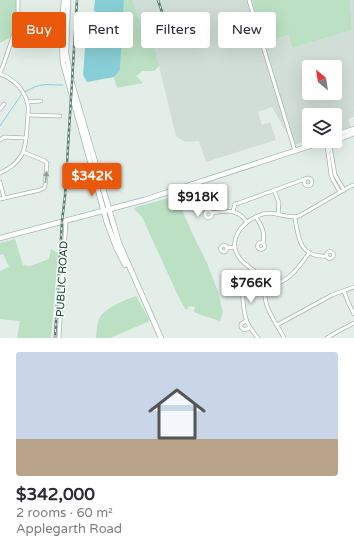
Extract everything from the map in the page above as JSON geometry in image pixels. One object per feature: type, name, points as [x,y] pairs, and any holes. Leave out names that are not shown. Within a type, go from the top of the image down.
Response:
[{"type":"main road","points":[[64,0],[61,34],[63,64],[106,210],[161,338]]},
{"type":"main road","points":[[68,0],[66,53],[72,84],[106,210]]},
{"type":"main road","points":[[342,133],[354,129]]},
{"type":"main road","points":[[342,138],[354,133]]},
{"type":"main road","points":[[0,238],[144,200],[305,148]]},
{"type":"street","points":[[18,0],[18,12]]},
{"type":"street","points":[[249,0],[295,151]]},
{"type":"street","points":[[0,173],[14,165],[24,152],[26,138],[28,106],[23,92],[6,76],[0,73],[12,40]]},
{"type":"street","points":[[27,102],[41,101]]},
{"type":"street","points":[[0,109],[4,104]]},
{"type":"street","points":[[28,115],[60,116]]},
{"type":"street","points":[[0,140],[4,137],[26,138]]},
{"type":"street","points":[[330,148],[335,175],[342,191]]},
{"type":"street","points":[[0,199],[44,188],[47,163],[24,152]]},
{"type":"street","points":[[233,211],[236,204],[305,179]]},
{"type":"street","points":[[0,182],[4,198]]},
{"type":"street","points":[[284,338],[268,309],[261,278],[241,260],[235,247],[237,234],[241,227],[259,215],[265,213],[295,218],[354,185]]},
{"type":"street","points":[[274,190],[279,203],[278,215]]},
{"type":"street","points":[[212,213],[233,211],[242,216],[247,222]]},
{"type":"street","points":[[256,217],[262,227],[264,236],[263,243]]},
{"type":"street","points":[[295,218],[301,244],[309,253],[322,257],[326,256]]},
{"type":"street","name":"PUBLIC ROAD","points":[[58,338],[66,220]]},
{"type":"street","points":[[227,248],[235,247]]},
{"type":"street","points":[[264,288],[277,284],[292,275],[309,253]]},
{"type":"street","points":[[253,270],[244,284],[242,291],[246,321],[258,338]]},
{"type":"street","points":[[277,325],[332,295],[354,287]]},
{"type":"street","points":[[344,291],[354,314]]},
{"type":"street","points":[[246,321],[241,324],[241,327],[244,330],[250,328]]},
{"type":"street","points":[[328,338],[354,323]]},
{"type":"shaded area","points":[[133,0],[252,0],[255,12],[218,12],[218,48],[276,48],[276,39],[288,35],[292,48],[352,30],[350,0],[354,0],[354,117],[348,119],[351,127],[342,130],[342,108],[302,108],[302,142],[294,145],[272,107],[258,112],[262,125],[270,122],[276,140],[206,162],[199,141],[185,142],[176,136],[155,48],[210,48],[210,12],[141,12],[141,20],[138,17]]},
{"type":"green space","points":[[0,0],[19,0],[18,12],[12,12],[12,37],[0,43]]},
{"type":"green space","points":[[124,0],[133,0],[138,17],[141,20],[141,48],[155,48],[159,66],[154,71],[142,71],[136,76],[143,83],[117,88],[114,77],[120,70],[121,48],[133,48],[133,12],[123,12]]},
{"type":"green space","points":[[252,0],[350,0],[352,30],[292,48],[288,35],[276,39],[276,12],[255,12]]},
{"type":"green space","points":[[176,196],[207,263],[218,292],[223,312],[220,321],[194,312],[195,307],[189,306],[186,310],[142,217],[134,209],[136,207]]},
{"type":"green space","points":[[15,239],[23,265],[30,266],[49,259],[51,249],[58,253],[51,338],[18,338],[20,321],[0,319],[0,271],[9,267],[3,254],[0,255],[0,243]]},
{"type":"green space","points":[[136,296],[150,321],[110,338],[96,338],[97,324],[100,317],[108,309]]},
{"type":"water","points":[[95,0],[124,0],[123,12],[96,12],[94,10]]},
{"type":"water","points":[[85,48],[121,48],[120,70],[114,77],[87,82],[83,75]]},
{"type":"waterway","points":[[25,92],[40,85],[63,85]]},
{"type":"waterway","points":[[0,126],[21,95]]},
{"type":"railway","points":[[55,338],[77,0]]},
{"type":"railway","points":[[158,0],[162,12]]}]
